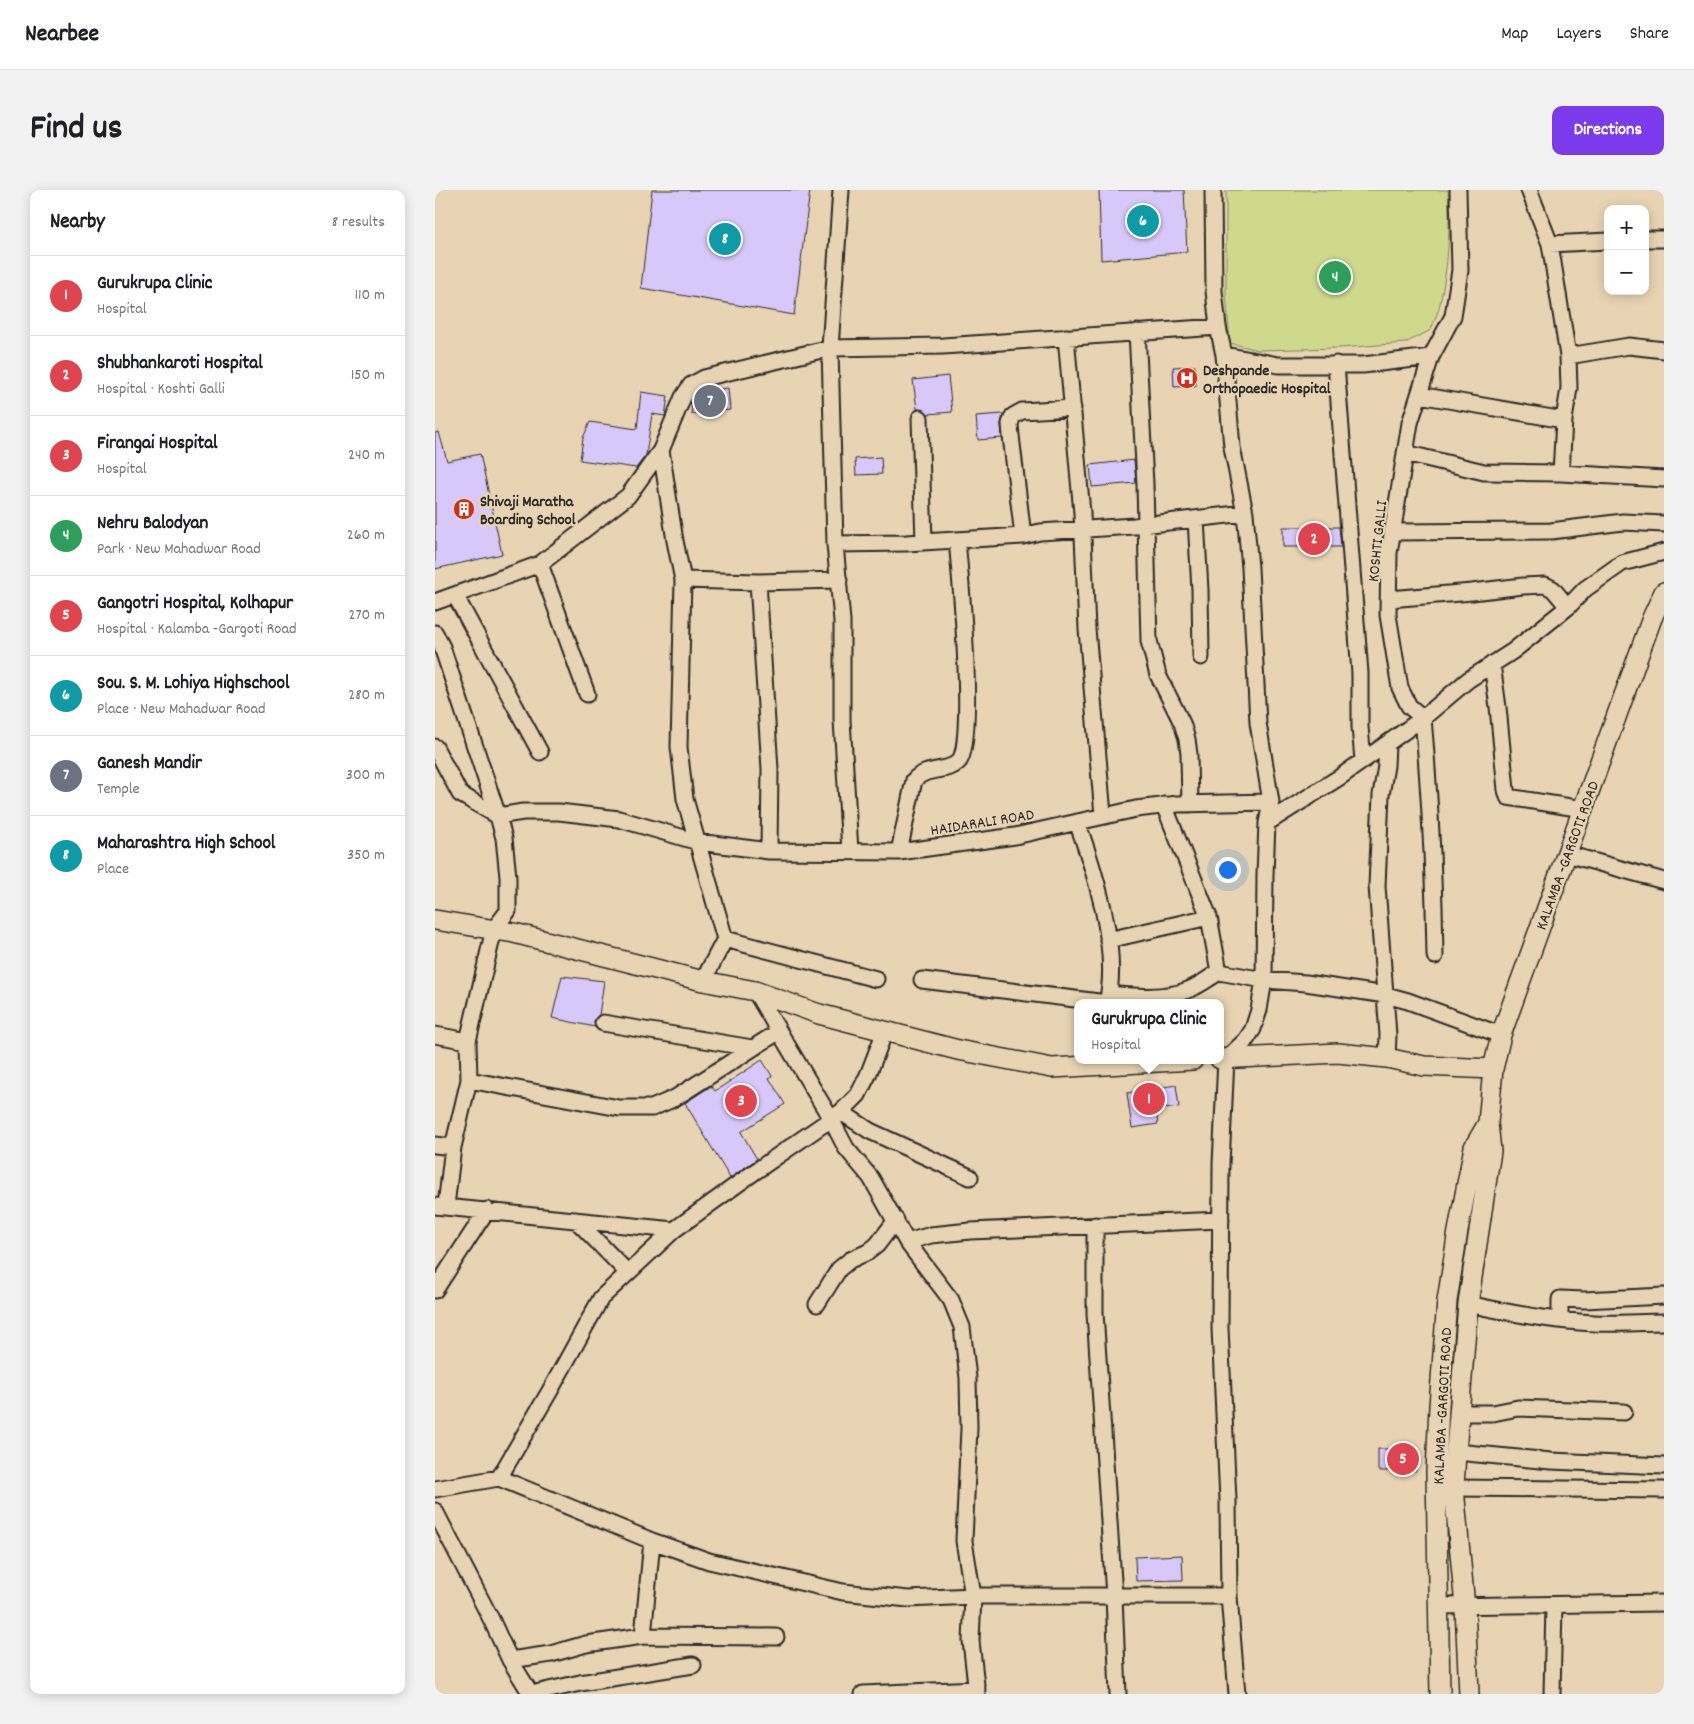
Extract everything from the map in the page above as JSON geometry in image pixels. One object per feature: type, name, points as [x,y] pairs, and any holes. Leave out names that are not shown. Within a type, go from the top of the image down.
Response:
[{"type":"main road","name":"KALAMBA -GARGOTI ROAD","points":[[1469,1694],[1465,1607],[1454,1488],[1468,1304],[1491,1151],[1488,1123],[1493,1069],[1501,1035],[1583,809],[1658,620],[1664,592]]},
{"type":"main road","points":[[435,920],[515,933],[703,981],[755,991],[819,1014],[958,1050],[1052,1068],[1091,1064]]},
{"type":"main road","points":[[1224,1059],[1338,1053],[1387,1058],[1424,1066],[1493,1069]]},
{"type":"main road","name":"KALAMBA -GARGOTI ROAD","points":[[1440,1694],[1436,1472],[1447,1301],[1474,1147],[1488,1123]]},
{"type":"street","points":[[841,190],[830,348],[835,544],[842,621],[842,720],[850,851]]},
{"type":"street","points":[[1213,190],[1214,291],[1218,327],[1224,355],[1233,447],[1245,513],[1250,568],[1258,724],[1271,802],[1267,824],[1263,934],[1264,980],[1259,1010],[1253,1029],[1246,1040],[1224,1058]]},
{"type":"street","name":"KOSHTI GALLI","points":[[1423,718],[1409,706],[1401,688],[1388,615],[1389,553],[1410,423],[1431,357],[1453,316],[1460,270],[1458,190]]},
{"type":"street","points":[[1529,190],[1550,244],[1568,356],[1569,388],[1564,420],[1561,473]]},
{"type":"street","points":[[1649,239],[1664,239]]},
{"type":"street","points":[[1550,244],[1604,241]]},
{"type":"street","points":[[435,602],[540,564],[628,496],[661,450],[683,397],[691,385],[704,378],[830,348],[943,346],[1218,327]]},
{"type":"street","points":[[1137,332],[1145,484],[1149,641],[1158,675],[1182,723],[1187,739],[1191,804]]},
{"type":"street","points":[[1066,337],[1083,530],[1088,638],[1103,815]]},
{"type":"street","points":[[1568,356],[1629,346],[1664,350]]},
{"type":"street","points":[[1224,355],[1278,365],[1363,365],[1431,357]]},
{"type":"street","points":[[1336,364],[1359,663],[1360,727],[1363,760]]},
{"type":"street","points":[[1419,395],[1564,420]]},
{"type":"street","points":[[1023,536],[1010,424],[1013,416],[1022,411],[1073,408]]},
{"type":"street","points":[[920,418],[924,542]]},
{"type":"street","points":[[661,450],[683,580],[679,747],[685,799],[725,939],[703,981]]},
{"type":"street","points":[[1405,453],[1484,472],[1561,473],[1664,479]]},
{"type":"street","points":[[835,544],[924,542],[1023,536],[1040,532],[1146,525],[1245,513]]},
{"type":"street","points":[[1196,519],[1201,656]]},
{"type":"street","points":[[1393,532],[1551,531],[1623,522],[1664,524]]},
{"type":"street","points":[[899,852],[914,780],[923,772],[953,766],[958,763],[962,759],[965,744],[967,696],[964,624],[957,540]]},
{"type":"street","points":[[1267,824],[1423,718],[1468,680],[1513,651],[1568,606],[1585,589],[1622,563],[1664,552]]},
{"type":"street","points":[[540,564],[587,694]]},
{"type":"street","points":[[683,580],[758,582],[839,580]]},
{"type":"street","points":[[758,582],[770,769],[769,851]]},
{"type":"street","points":[[1389,599],[1545,585],[1553,589],[1568,606]]},
{"type":"street","points":[[455,595],[540,752]]},
{"type":"street","points":[[435,634],[442,647],[498,816],[505,846],[508,878],[508,911],[494,930],[467,1041],[469,1080],[440,1206],[674,1230]]},
{"type":"street","points":[[1492,664],[1508,797],[1583,809]]},
{"type":"street","points":[[1423,718],[1428,777],[1435,956]]},
{"type":"street","points":[[1387,744],[1386,766],[1381,795],[1377,886],[1389,1035],[1387,1058]]},
{"type":"street","points":[[435,747],[460,794],[498,816]]},
{"type":"street","name":"HAIDARALI ROAD","points":[[498,816],[523,812],[559,812],[619,819],[698,842],[769,851],[899,852],[1015,836],[1103,815],[1164,805],[1271,802]]},
{"type":"street","points":[[1164,805],[1209,917],[1219,972]]},
{"type":"street","points":[[1077,822],[1092,864],[1108,940],[1110,961],[1107,999]]},
{"type":"street","points":[[1567,854],[1664,881]]},
{"type":"street","points":[[1108,940],[1209,917]]},
{"type":"street","points":[[725,939],[875,979]]},
{"type":"street","points":[[1115,999],[1187,991],[1219,972],[1264,980],[1306,983],[1386,995],[1408,1001],[1501,1035]]},
{"type":"street","points":[[922,980],[1098,999]]},
{"type":"street","points":[[755,991],[778,1032],[836,1116],[846,1148],[871,1178],[907,1242],[951,1300],[962,1327],[968,1378],[969,1428],[964,1540],[973,1596],[971,1641],[977,1691],[863,1694]]},
{"type":"street","points":[[603,1023],[752,1048]]},
{"type":"street","points":[[499,1478],[601,1298],[674,1230],[836,1116],[858,1095],[885,1031]]},
{"type":"street","points":[[469,1080],[619,1108],[652,1108],[675,1098],[778,1032]]},
{"type":"street","points":[[435,1035],[467,1041]]},
{"type":"street","points":[[1223,1064],[1220,1328],[1228,1500],[1229,1596],[1237,1694]]},
{"type":"street","points":[[836,1116],[970,1177]]},
{"type":"street","points":[[435,1145],[453,1147]]},
{"type":"street","points":[[435,1290],[487,1210]]},
{"type":"street","points":[[576,1220],[628,1273]]},
{"type":"street","points":[[817,1304],[839,1269],[850,1260],[868,1252],[877,1245],[896,1220]]},
{"type":"street","points":[[907,1242],[931,1235],[970,1231],[1221,1220]]},
{"type":"street","points":[[1095,1226],[1095,1313],[1114,1596],[1118,1694]]},
{"type":"street","points":[[1560,1320],[1560,1299],[1584,1300],[1664,1296]]},
{"type":"street","points":[[1468,1304],[1523,1316],[1560,1320],[1595,1323],[1664,1322]]},
{"type":"street","points":[[1459,1413],[1493,1413],[1518,1408],[1624,1412]]},
{"type":"street","points":[[1456,1452],[1551,1461],[1664,1466]]},
{"type":"street","points":[[435,1489],[499,1478],[652,1541],[709,1561],[843,1592],[908,1599],[973,1596],[1229,1596]]},
{"type":"street","points":[[1454,1488],[1664,1490]]},
{"type":"street","points":[[435,1511],[510,1660],[531,1694],[581,1683],[693,1665]]},
{"type":"street","points":[[643,1636],[652,1541]]},
{"type":"street","points":[[1438,1606],[1555,1606],[1664,1603]]},
{"type":"street","points":[[1552,1694],[1555,1606]]},
{"type":"street","points":[[510,1660],[551,1654],[586,1644],[643,1636],[775,1637]]},
{"type":"green space","points":[[1226,190],[1448,190],[1449,233],[1447,261],[1440,304],[1431,330],[1405,343],[1340,348],[1258,350],[1230,343],[1226,294]]},
{"type":"building","points":[[652,190],[810,190],[794,315],[641,288]]},
{"type":"building","points":[[1099,190],[1184,190],[1187,252],[1101,260]]},
{"type":"building","points":[[1195,366],[1196,386],[1174,387],[1173,367]]},
{"type":"building","points":[[948,376],[952,412],[928,414],[924,410],[917,409],[913,380]]},
{"type":"building","points":[[728,388],[730,410],[692,414],[691,402],[697,392]]},
{"type":"building","points":[[641,392],[668,396],[665,416],[652,414],[646,455],[636,468],[580,460],[583,438],[590,422],[637,429]]},
{"type":"building","points":[[1003,414],[1001,424],[1002,438],[978,440],[976,416]]},
{"type":"building","name":"Shivaji Maratha Boarding School","points":[[439,432],[447,461],[480,454],[502,554],[435,569],[435,433]]},
{"type":"building","points":[[881,457],[882,474],[856,475],[855,459]]},
{"type":"building","points":[[1134,460],[1136,483],[1092,487],[1090,465]]},
{"type":"building","points":[[1283,527],[1339,527],[1341,547],[1283,547]]},
{"type":"building","points":[[562,976],[604,981],[599,1015],[594,1021],[595,1027],[552,1018]]},
{"type":"building","points":[[762,1060],[772,1076],[769,1078],[785,1104],[741,1132],[757,1159],[730,1178],[685,1103],[711,1086],[715,1091]]},
{"type":"building","points":[[1176,1085],[1179,1107],[1156,1110],[1158,1124],[1132,1128],[1127,1093]]},
{"type":"building","points":[[1378,1449],[1416,1449],[1416,1471],[1378,1471]]},
{"type":"building","points":[[1182,1555],[1183,1580],[1136,1581],[1135,1557]]},
{"type":"place","name":"Sou. S. M. Lohiya Highschool","points":[[1143,221]]},
{"type":"place","name":"Maharashtra High School","points":[[725,239]]},
{"type":"place","name":"Nehru Balodyan","points":[[1335,277]]},
{"type":"place","name":"Deshpande Orthopaedic Hospital","points":[[1187,378]]},
{"type":"place","name":"Ganesh Mandir","points":[[710,401]]},
{"type":"place","name":"Shivaji Maratha Boarding School","points":[[464,509]]},
{"type":"place","name":"Shubhankaroti Hospital","points":[[1314,539]]},
{"type":"place","name":"Gurukrupa Clinic","points":[[1149,1099]]},
{"type":"place","name":"Firangai Hospital","points":[[741,1101]]},
{"type":"place","name":"Gangotri Hospital, Kolhapur","points":[[1403,1459]]}]
